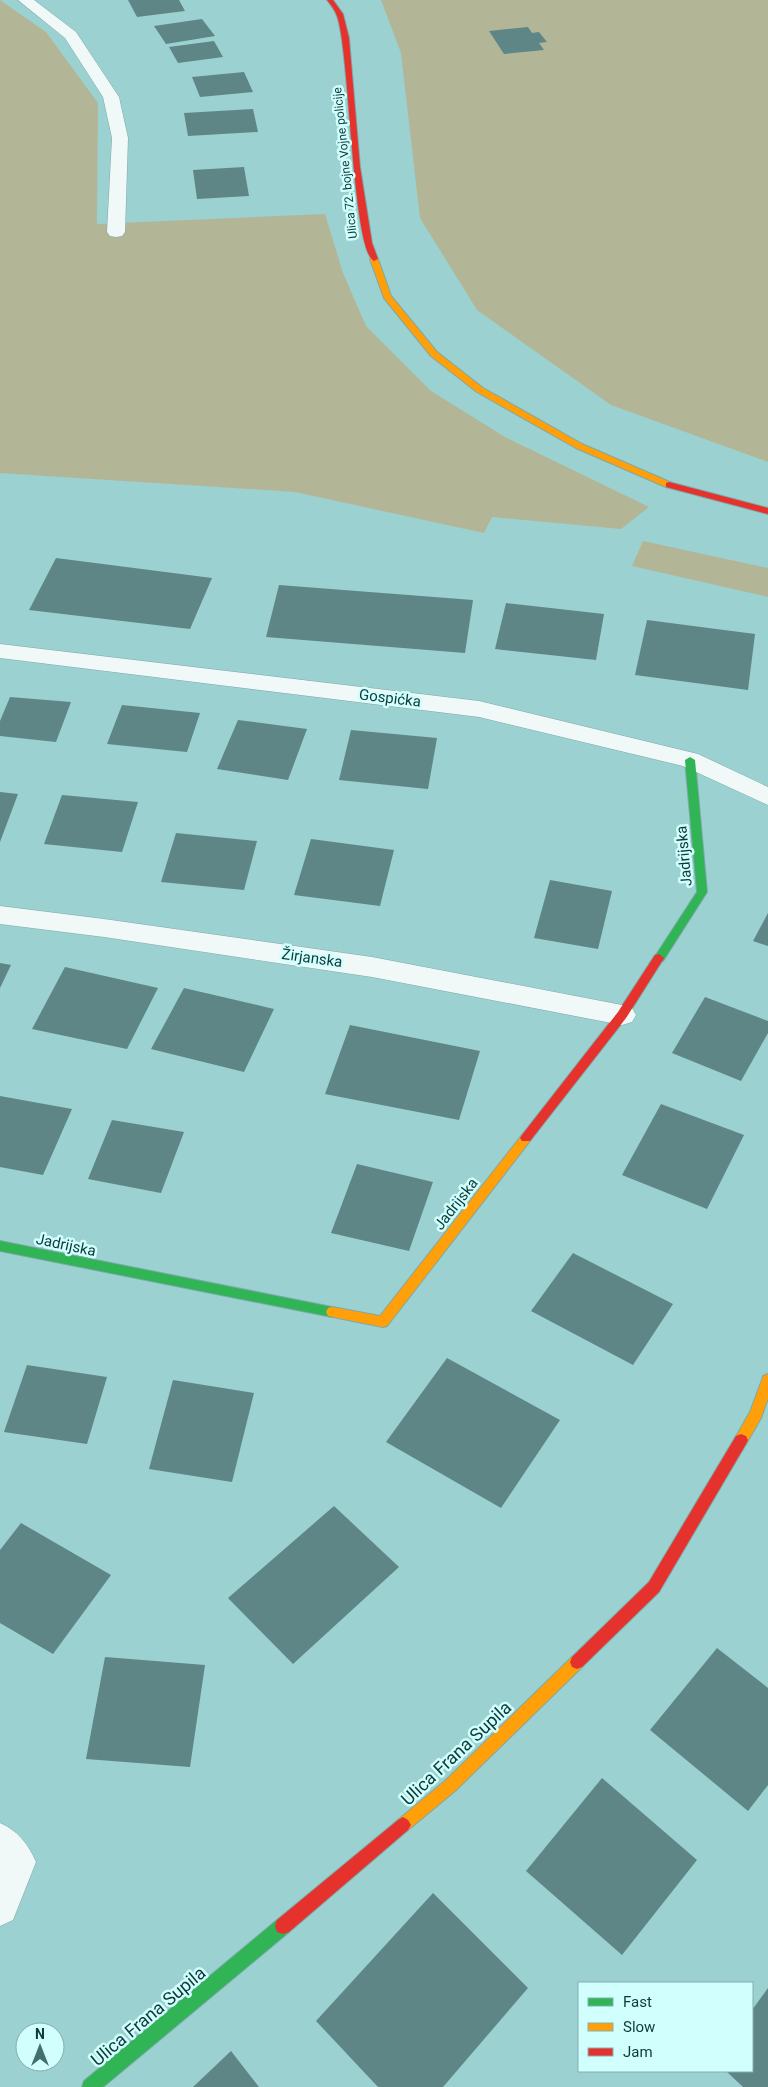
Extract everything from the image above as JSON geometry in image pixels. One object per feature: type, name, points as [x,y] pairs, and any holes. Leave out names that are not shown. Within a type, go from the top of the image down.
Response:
[{"type":"street","points":[[25,0],[71,35],[111,97],[120,138],[116,232]]},
{"type":"street","name":"Ulica 72. bojne Vojne policije","points":[[330,0],[340,14],[346,38],[357,167],[368,243],[387,296],[434,354],[480,390],[579,446],[668,485],[768,512]]},
{"type":"street","name":"Gospićka","points":[[0,651],[479,709],[690,760],[768,797]]},
{"type":"street","name":"Jadrijska","points":[[0,1246],[153,1278],[383,1322],[622,1015],[702,892],[690,760]]},
{"type":"street","name":"Žirjanska","points":[[0,916],[104,928],[372,967],[622,1015]]},
{"type":"street","name":"Ulica Frana Supila","points":[[90,2087],[450,1786],[654,1587],[756,1414],[768,1380]]},
{"type":"street","points":[[0,1842],[16,1862],[0,1907]]},
{"type":"green space","points":[[0,0],[46,32],[98,103],[97,224],[325,214],[343,273],[366,326],[431,391],[505,437],[649,507],[621,529],[492,517],[484,533],[295,492],[0,473]]},
{"type":"green space","points":[[381,0],[768,0],[768,462],[611,405],[477,310],[420,218],[401,53]]},
{"type":"green space","points":[[643,541],[768,568],[768,597],[632,566]]},
{"type":"building","points":[[128,0],[179,0],[185,11],[137,17]]},
{"type":"building","points":[[202,19],[215,36],[166,44],[154,26]]},
{"type":"building","points":[[528,27],[532,33],[539,32],[547,42],[539,43],[544,50],[504,54],[489,31]]},
{"type":"building","points":[[214,41],[223,57],[178,63],[169,47]]},
{"type":"building","points":[[244,72],[253,92],[200,97],[192,77]]},
{"type":"building","points":[[253,109],[258,132],[188,136],[184,113]]},
{"type":"building","points":[[244,167],[249,196],[197,199],[193,170]]},
{"type":"building","points":[[56,558],[212,578],[190,629],[29,610]]},
{"type":"building","points":[[279,585],[473,600],[465,653],[266,637]]},
{"type":"building","points":[[506,603],[604,614],[596,660],[495,649]]},
{"type":"building","points":[[647,620],[755,634],[748,690],[635,675]]},
{"type":"building","points":[[10,697],[71,702],[56,742],[0,736],[0,721]]},
{"type":"building","points":[[122,705],[200,713],[187,752],[107,744]]},
{"type":"building","points":[[238,720],[307,729],[288,780],[217,769]]},
{"type":"building","points":[[351,730],[437,738],[428,789],[339,780]]},
{"type":"building","points":[[0,792],[18,794],[0,842]]},
{"type":"building","points":[[62,795],[138,802],[122,852],[44,844]]},
{"type":"building","points":[[176,833],[257,841],[244,890],[161,882]]},
{"type":"building","points":[[311,839],[394,850],[380,906],[294,895]]},
{"type":"building","points":[[550,880],[612,891],[598,949],[534,938]]},
{"type":"building","points":[[768,913],[768,946],[753,941]]},
{"type":"building","points":[[0,963],[11,965],[0,988]]},
{"type":"building","points":[[65,967],[158,988],[127,1049],[32,1029]]},
{"type":"building","points":[[184,988],[274,1009],[244,1072],[151,1049]]},
{"type":"building","points":[[705,997],[768,1021],[768,1033],[741,1081],[672,1053]]},
{"type":"building","points":[[350,1025],[480,1051],[459,1120],[325,1094]]},
{"type":"building","points":[[0,1096],[72,1109],[43,1175],[0,1167]]},
{"type":"building","points":[[661,1104],[744,1135],[707,1209],[622,1175]]},
{"type":"building","points":[[112,1120],[184,1132],[161,1193],[88,1179]]},
{"type":"building","points":[[357,1164],[433,1182],[409,1251],[331,1233]]},
{"type":"building","points":[[573,1253],[673,1304],[633,1365],[531,1311]]},
{"type":"building","points":[[447,1358],[560,1420],[501,1508],[386,1442]]},
{"type":"building","points":[[27,1365],[107,1377],[87,1444],[4,1432]]},
{"type":"building","points":[[173,1380],[254,1393],[232,1482],[149,1469]]},
{"type":"building","points":[[334,1506],[399,1567],[293,1664],[228,1598]]},
{"type":"building","points":[[21,1523],[111,1575],[53,1654],[0,1623],[0,1550]]},
{"type":"building","points":[[717,1648],[768,1688],[768,1785],[748,1811],[650,1730]]},
{"type":"building","points":[[105,1657],[205,1665],[190,1767],[86,1759]]},
{"type":"building","points":[[602,1778],[697,1860],[622,1955],[526,1871]]},
{"type":"building","points":[[433,1893],[528,1988],[443,2087],[378,2087],[316,2021]]},
{"type":"building","points":[[768,1988],[768,2087],[743,2087],[727,2072],[753,2072],[753,2009]]},
{"type":"building","points":[[231,2051],[259,2087],[193,2087]]},
{"type":"traffic: fast","points":[[659,958],[702,892],[690,760]]},
{"type":"traffic: fast","points":[[0,1246],[332,1312]]},
{"type":"traffic: fast","points":[[90,2087],[283,1926]]},
{"type":"traffic: slow","points":[[374,259],[387,296],[434,354],[480,390],[579,446],[669,485]]},
{"type":"traffic: slow","points":[[332,1312],[383,1322],[526,1138]]},
{"type":"traffic: slow","points":[[741,1440],[756,1414],[768,1380]]},
{"type":"traffic: slow","points":[[403,1825],[450,1786],[577,1662]]},
{"type":"traffic: jam","points":[[330,0],[340,14],[346,38],[357,167],[368,243],[374,259]]},
{"type":"traffic: jam","points":[[669,485],[768,511]]},
{"type":"traffic: jam","points":[[526,1138],[622,1015],[659,958]]},
{"type":"traffic: jam","points":[[577,1662],[654,1587],[741,1440]]},
{"type":"traffic: jam","points":[[283,1926],[403,1825]]}]
